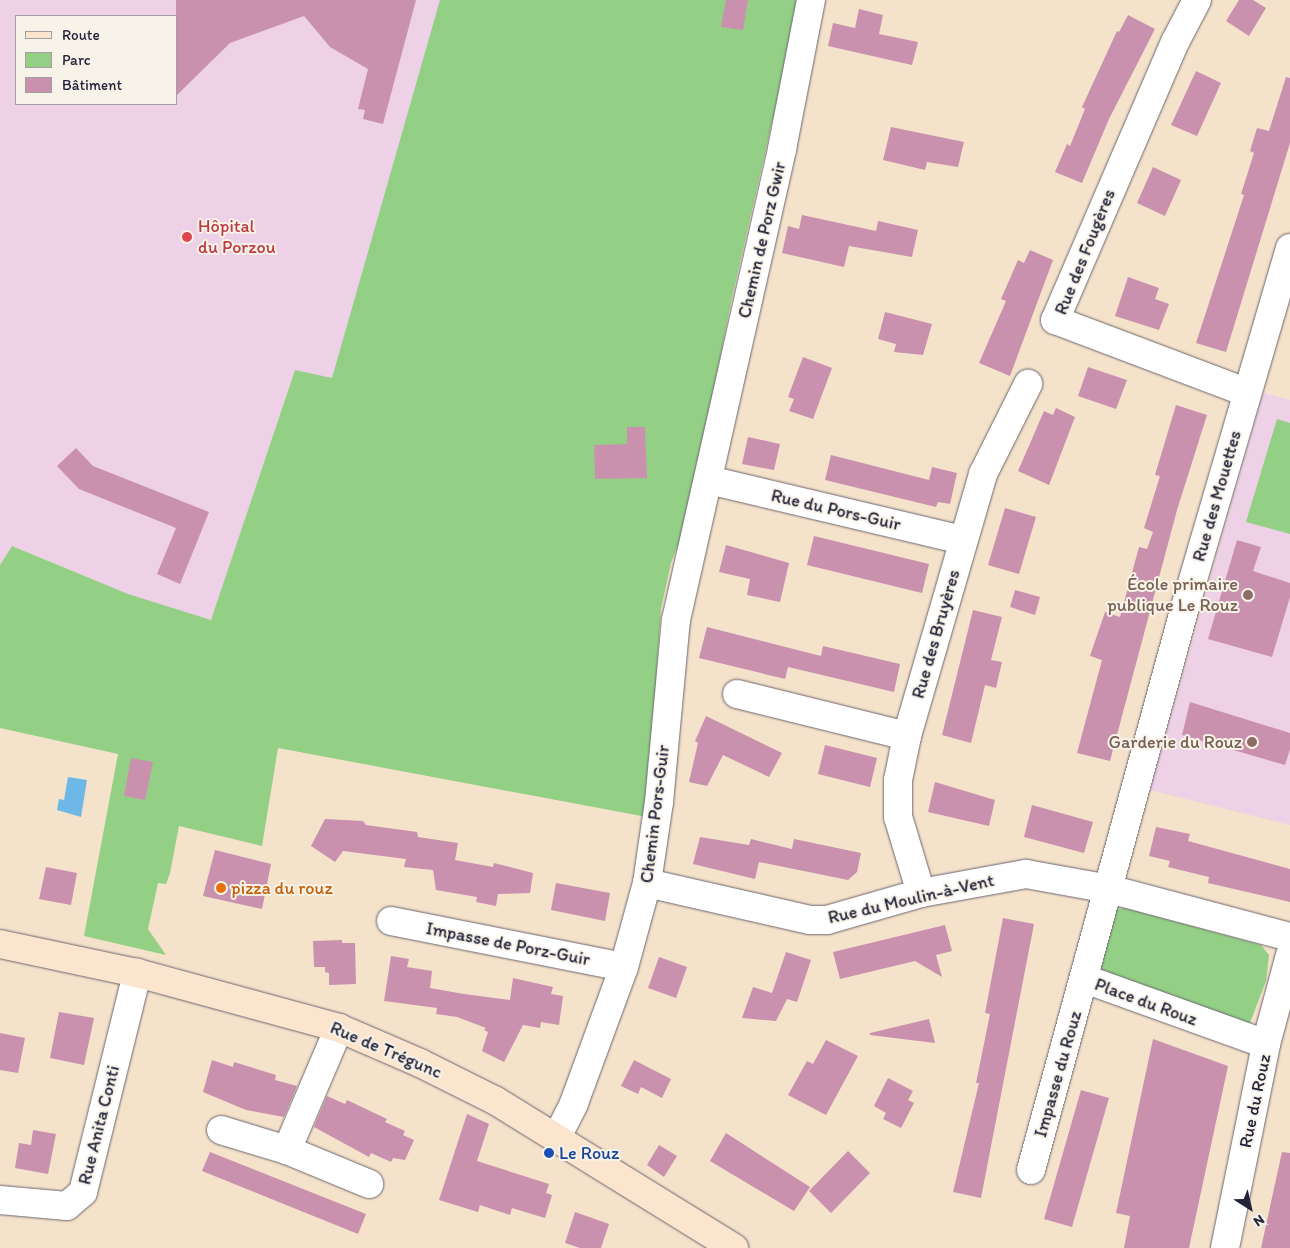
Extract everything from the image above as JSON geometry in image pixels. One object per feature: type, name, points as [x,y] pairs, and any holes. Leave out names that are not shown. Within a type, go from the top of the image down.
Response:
[{"type":"main road","name":"Rue de Trégunc","points":[[0,944],[137,973],[339,1028],[420,1063],[556,1137],[734,1248]]},
{"type":"street","name":"Chemin de Porz Gwir","points":[[709,480],[811,0]]},
{"type":"street","name":"Rue des Fougères","points":[[1198,0],[1175,42],[1056,320],[1246,392]]},
{"type":"street","name":"Rue des Mouettes","points":[[1109,889],[1246,392],[1282,299],[1290,248]]},
{"type":"street","name":"Rue des Bruyères","points":[[921,893],[898,817],[898,780],[907,736],[962,540],[983,474],[1028,384]]},
{"type":"street","name":"Rue du Pors-Guir","points":[[709,480],[962,540]]},
{"type":"street","name":"Chemin Pors-Guir","points":[[556,1137],[574,1103],[624,967],[647,883],[659,802],[676,620],[709,480]]},
{"type":"street","points":[[737,694],[907,736]]},
{"type":"street","name":"Rue du Moulin-à-Vent","points":[[647,883],[810,920],[827,920],[921,893],[1026,874],[1109,889],[1290,937]]},
{"type":"street","name":"Place du Rouz","points":[[1109,889],[1085,979],[1266,1044]]},
{"type":"street","name":"Impasse de Porz-Guir","points":[[391,921],[624,967]]},
{"type":"street","name":"Rue du Rouz","points":[[1226,1248],[1266,1044],[1290,955]]},
{"type":"street","name":"Rue Anita Conti","points":[[0,1200],[67,1206],[83,1192],[137,973]]},
{"type":"street","name":"Impasse du Rouz","points":[[1031,1170],[1085,979]]},
{"type":"street","points":[[287,1150],[339,1028]]},
{"type":"street","points":[[221,1130],[287,1150],[369,1184]]},
{"type":"shaded area","name":"Hôpital du Porzou","points":[[0,0],[443,0],[332,379],[295,370],[211,620],[139,599],[13,546],[0,565]]},
{"type":"shaded area","name":"École primaire publique Le Rouz","points":[[1263,393],[1290,400],[1290,825],[1150,790]]},
{"type":"green space","points":[[440,0],[800,0],[731,302],[689,516],[671,563],[661,609],[647,817],[278,748],[262,846],[179,826],[170,873],[166,884],[158,883],[148,929],[166,955],[84,936],[118,754],[0,728],[0,565],[12,546],[128,594],[211,620],[295,370],[332,378]]},
{"type":"green space","points":[[1277,419],[1290,423],[1290,534],[1246,522]]},
{"type":"green space","points":[[1125,908],[1261,945],[1269,955],[1266,981],[1250,1023],[1240,1023],[1101,975],[1096,964],[1115,909]]},
{"type":"water","points":[[68,777],[87,780],[81,817],[57,810],[59,799],[64,800]]},
{"type":"building","points":[[176,0],[416,0],[383,124],[363,119],[365,110],[358,109],[368,69],[330,47],[304,16],[230,43],[178,94],[178,15],[176,15]]},
{"type":"building","points":[[726,0],[748,0],[743,30],[721,27]]},
{"type":"building","points":[[1239,0],[1253,0],[1266,8],[1249,36],[1226,21]]},
{"type":"building","points":[[859,9],[883,15],[879,34],[918,42],[912,65],[828,46],[833,23],[855,28]]},
{"type":"building","points":[[1128,15],[1155,29],[1109,119],[1082,183],[1055,172],[1067,144],[1070,146],[1085,109],[1082,107],[1117,31],[1119,32]]},
{"type":"building","points":[[1196,71],[1221,83],[1197,136],[1171,125]]},
{"type":"building","points":[[1286,77],[1290,78],[1290,143],[1226,352],[1196,343],[1244,195],[1241,194],[1254,153],[1250,151],[1257,128],[1269,131]]},
{"type":"building","points":[[891,127],[964,142],[958,167],[927,162],[925,170],[883,160]]},
{"type":"building","points":[[1153,167],[1181,180],[1165,216],[1137,203]]},
{"type":"building","points":[[802,215],[876,231],[878,221],[918,230],[912,257],[849,246],[844,267],[782,253],[788,226],[799,229]]},
{"type":"building","points":[[1030,250],[1053,260],[1010,376],[979,363],[1006,301],[1001,299],[1018,260],[1024,263]]},
{"type":"building","points":[[1128,277],[1159,288],[1155,299],[1169,304],[1159,330],[1115,316]]},
{"type":"building","points":[[885,312],[932,324],[923,355],[894,352],[896,344],[878,339]]},
{"type":"building","points":[[803,357],[832,368],[813,419],[789,411],[794,399],[788,397]]},
{"type":"building","points":[[1088,367],[1127,380],[1116,409],[1078,396]]},
{"type":"building","points":[[1176,405],[1207,415],[1177,510],[1110,761],[1077,753],[1102,660],[1090,656],[1105,612],[1120,617],[1139,547],[1147,549],[1153,532],[1144,528],[1160,476],[1155,475]]},
{"type":"building","points":[[1056,408],[1075,417],[1049,485],[1018,471],[1044,411],[1053,415]]},
{"type":"building","points":[[627,427],[645,427],[647,478],[595,479],[594,445],[627,444]]},
{"type":"building","points":[[748,437],[780,444],[774,470],[742,464]]},
{"type":"building","points":[[76,448],[93,466],[209,512],[180,584],[157,574],[176,528],[79,489],[57,466]]},
{"type":"building","points":[[831,455],[929,480],[932,467],[957,473],[950,504],[938,502],[936,507],[825,480]]},
{"type":"building","points":[[1005,508],[1036,517],[1019,574],[988,565]]},
{"type":"building","points":[[814,536],[929,564],[922,593],[807,565]]},
{"type":"building","points":[[1237,540],[1261,547],[1253,571],[1290,583],[1290,597],[1272,657],[1208,639]]},
{"type":"building","points":[[726,545],[789,563],[780,602],[747,595],[750,579],[719,572]]},
{"type":"building","points":[[1015,590],[1040,597],[1035,615],[1010,607]]},
{"type":"building","points":[[973,610],[1002,617],[991,660],[1002,662],[996,688],[985,685],[971,743],[942,735]]},
{"type":"building","points":[[707,627],[821,656],[823,646],[900,664],[894,692],[788,667],[785,679],[699,658]]},
{"type":"building","points":[[1190,702],[1290,733],[1290,749],[1285,765],[1182,735]]},
{"type":"building","points":[[706,716],[782,753],[769,777],[723,755],[707,786],[689,782],[698,743],[695,741]]},
{"type":"building","points":[[825,745],[877,758],[870,787],[818,774]]},
{"type":"building","points":[[131,758],[153,762],[145,800],[124,796]]},
{"type":"building","points":[[935,782],[995,800],[989,826],[928,812]]},
{"type":"building","points":[[1032,805],[1093,822],[1084,853],[1024,837]]},
{"type":"building","points":[[325,819],[363,821],[366,825],[417,832],[418,837],[458,843],[455,860],[493,867],[494,863],[533,873],[530,893],[498,894],[496,906],[476,902],[477,897],[436,890],[433,870],[404,867],[406,859],[343,851],[335,862],[311,846]]},
{"type":"building","points":[[1156,827],[1190,834],[1188,841],[1290,869],[1290,902],[1208,883],[1209,877],[1168,867],[1170,861],[1149,856]]},
{"type":"building","points":[[700,837],[749,845],[751,839],[792,849],[794,839],[861,853],[857,872],[848,880],[759,862],[755,879],[693,864]]},
{"type":"building","points":[[215,850],[271,864],[262,909],[203,896]]},
{"type":"building","points":[[46,867],[77,873],[71,905],[39,899]]},
{"type":"building","points":[[556,883],[610,893],[605,921],[551,910]]},
{"type":"building","points":[[1003,918],[1034,924],[981,1198],[953,1192],[979,1083],[976,1083],[990,1014],[985,1013]]},
{"type":"building","points":[[945,925],[952,951],[936,955],[942,977],[915,961],[840,979],[833,952]]},
{"type":"building","points":[[342,940],[342,943],[355,943],[356,984],[329,985],[329,973],[325,972],[325,967],[314,967],[313,941]]},
{"type":"building","points":[[786,952],[811,960],[797,1002],[787,999],[776,1021],[742,1018],[753,987],[772,993]]},
{"type":"building","points":[[391,956],[409,959],[407,967],[432,971],[430,988],[510,1000],[513,978],[553,987],[551,994],[563,996],[559,1025],[541,1022],[540,1028],[523,1025],[504,1062],[482,1051],[488,1032],[484,1030],[486,1028],[457,1017],[436,1014],[437,1008],[384,1001]]},
{"type":"building","points":[[659,957],[687,967],[676,998],[648,988]]},
{"type":"building","points":[[59,1012],[94,1018],[84,1065],[50,1058]]},
{"type":"building","points":[[929,1019],[935,1043],[870,1035],[870,1033]]},
{"type":"building","points":[[0,1033],[25,1038],[18,1073],[0,1070]]},
{"type":"building","points":[[1153,1039],[1228,1066],[1189,1248],[1124,1248],[1130,1216],[1116,1213]]},
{"type":"building","points":[[826,1040],[858,1056],[826,1115],[788,1095],[807,1061],[813,1064]]},
{"type":"building","points":[[212,1060],[233,1067],[234,1062],[276,1075],[275,1080],[297,1086],[284,1117],[246,1110],[203,1092]]},
{"type":"building","points":[[634,1060],[671,1079],[662,1098],[641,1087],[638,1094],[621,1086]]},
{"type":"building","points":[[888,1078],[913,1091],[908,1100],[914,1103],[901,1128],[883,1119],[886,1113],[874,1106]]},
{"type":"building","points":[[1081,1090],[1109,1098],[1072,1227],[1044,1219]]},
{"type":"building","points":[[327,1096],[345,1104],[347,1100],[387,1119],[385,1122],[405,1131],[403,1135],[414,1140],[405,1160],[393,1158],[391,1162],[371,1153],[369,1157],[314,1127]]},
{"type":"building","points":[[467,1114],[489,1124],[477,1161],[549,1184],[546,1193],[552,1195],[545,1218],[512,1208],[510,1215],[480,1205],[478,1212],[439,1200]]},
{"type":"building","points":[[33,1130],[56,1134],[48,1174],[15,1168],[19,1143],[31,1145]]},
{"type":"building","points":[[726,1133],[810,1187],[794,1211],[710,1161]]},
{"type":"building","points":[[659,1145],[677,1156],[664,1177],[647,1165]]},
{"type":"building","points":[[848,1151],[870,1173],[831,1213],[809,1191]]},
{"type":"building","points":[[210,1152],[366,1214],[358,1234],[202,1171]]},
{"type":"building","points":[[1282,1152],[1290,1153],[1290,1248],[1261,1248]]},
{"type":"building","points":[[575,1212],[609,1224],[601,1248],[580,1248],[565,1243]]},
{"type":"place","name":"Hôpital du Porzou","points":[[187,237]]},
{"type":"place","name":"École primaire publique Le Rouz","points":[[1248,595]]},
{"type":"place","name":"Garderie du Rouz","points":[[1252,742]]},
{"type":"place","name":"pizza du rouz","points":[[221,888]]},
{"type":"place","name":"Le Rouz","points":[[549,1153]]}]
